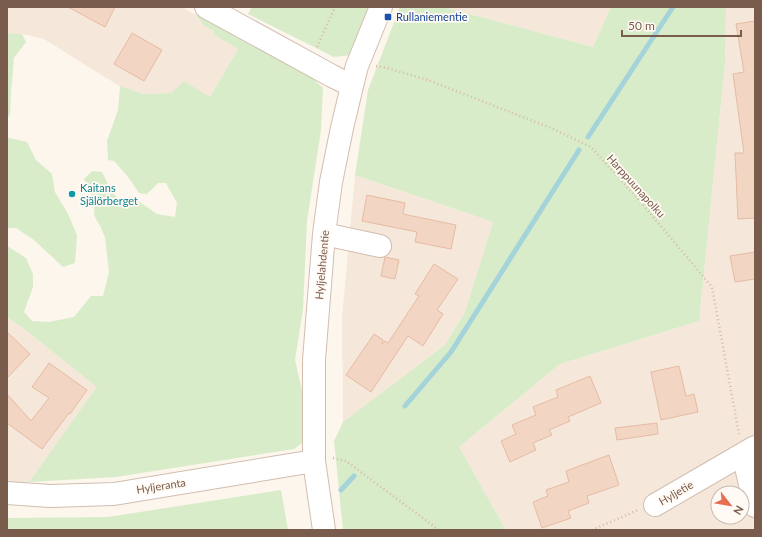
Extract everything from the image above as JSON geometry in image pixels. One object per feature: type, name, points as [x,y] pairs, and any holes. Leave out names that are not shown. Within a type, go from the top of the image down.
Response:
[{"type":"street","points":[[206,7],[308,64],[352,86]]},
{"type":"street","name":"Hyljelahdentie","points":[[324,530],[314,360],[324,234],[331,182],[357,66],[381,7]]},
{"type":"street","points":[[324,234],[380,246]]},
{"type":"street","points":[[749,450],[755,506]]},
{"type":"street","name":"Hyljetie","points":[[655,505],[749,450]]},
{"type":"street","name":"Hyljeranta","points":[[7,493],[50,496],[114,494],[320,459]]},
{"type":"path","points":[[308,64],[335,7]]},
{"type":"path","name":"Harppuunapolku","points":[[370,65],[388,68],[428,80],[551,128],[591,147],[639,200],[712,287],[749,450]]},
{"type":"path","points":[[320,459],[346,461],[439,530]]},
{"type":"path","name":"Hyljetie","points":[[592,530],[646,506],[655,505]]},
{"type":"shaded area","points":[[7,7],[182,7],[196,15],[203,25],[214,31],[214,35],[238,49],[210,97],[171,93],[143,94],[120,86],[44,39],[22,34],[7,33]]},
{"type":"shaded area","points":[[443,7],[611,7],[593,47]]},
{"type":"shaded area","points":[[726,7],[755,7],[755,530],[506,530],[459,447],[560,364],[699,321],[725,64]]},
{"type":"shaded area","points":[[355,175],[493,222],[465,312],[445,345],[343,422],[342,318]]},
{"type":"shaded area","points":[[7,317],[98,387],[29,482],[13,484],[7,483]]},
{"type":"green space","points":[[252,7],[373,7],[353,55],[334,57],[248,14]]},
{"type":"green space","points":[[400,7],[443,7],[593,47],[611,7],[726,7],[725,64],[699,321],[560,364],[459,447],[506,530],[343,530],[334,441],[343,422],[445,345],[465,312],[493,222],[355,175],[368,90]]},
{"type":"green space","points":[[196,15],[208,15],[301,68],[323,88],[321,130],[307,221],[303,309],[295,360],[303,395],[302,443],[294,449],[116,477],[29,482],[97,387],[7,317],[7,246],[26,258],[33,274],[33,287],[24,312],[32,321],[49,322],[74,317],[91,296],[103,296],[109,272],[105,237],[94,215],[95,201],[84,179],[92,171],[102,172],[110,188],[122,205],[137,200],[157,214],[175,217],[177,203],[166,183],[158,183],[147,194],[139,193],[129,178],[114,161],[108,160],[107,141],[118,110],[120,86],[143,94],[171,93],[184,81],[210,97],[238,49],[214,35],[214,31],[203,25]]},
{"type":"green space","points":[[7,33],[22,34],[26,42],[14,58],[10,114],[7,119]]},
{"type":"green space","points":[[7,135],[9,138],[27,142],[36,160],[52,174],[55,192],[68,214],[77,235],[75,263],[63,267],[34,240],[16,228],[7,228]]},
{"type":"green space","points":[[281,490],[288,530],[7,530],[7,518],[108,517]]},
{"type":"building","points":[[68,7],[115,7],[105,27]]},
{"type":"building","points":[[755,21],[755,218],[738,219],[735,153],[744,153],[733,74],[744,72],[736,24]]},
{"type":"building","points":[[132,33],[162,50],[144,81],[114,64]]},
{"type":"building","points":[[367,195],[405,203],[403,214],[456,225],[451,249],[415,242],[417,232],[362,221]]},
{"type":"building","points":[[755,252],[755,279],[735,282],[730,256]]},
{"type":"building","points":[[385,257],[399,260],[395,279],[381,276]]},
{"type":"building","points":[[434,264],[458,279],[437,310],[443,314],[423,346],[408,336],[371,392],[346,375],[374,334],[383,340],[382,344],[385,341],[388,343],[419,296],[415,294]]},
{"type":"building","points":[[7,332],[30,354],[7,378]]},
{"type":"building","points":[[49,363],[87,390],[42,449],[7,423],[7,394],[31,421],[49,398],[32,387]]},
{"type":"building","points":[[679,366],[686,396],[694,394],[698,412],[661,420],[651,372]]},
{"type":"building","points":[[590,376],[601,403],[568,417],[570,421],[549,430],[552,435],[533,443],[536,450],[510,462],[501,441],[516,434],[512,425],[536,415],[533,407],[558,397],[556,390]]},
{"type":"building","points":[[657,423],[658,434],[617,440],[615,428]]},
{"type":"building","points":[[609,455],[619,485],[587,496],[589,503],[568,511],[571,518],[542,528],[533,502],[548,496],[546,490],[569,482],[566,471]]},
{"type":"waterway","points":[[588,137],[673,7]]},
{"type":"waterway","points":[[405,406],[451,352],[579,150]]},
{"type":"waterway","points":[[341,490],[354,476]]},
{"type":"place","name":"Rullaniementie","points":[[388,17]]},
{"type":"place","name":"Kaitans Själörberget","points":[[72,194]]}]
